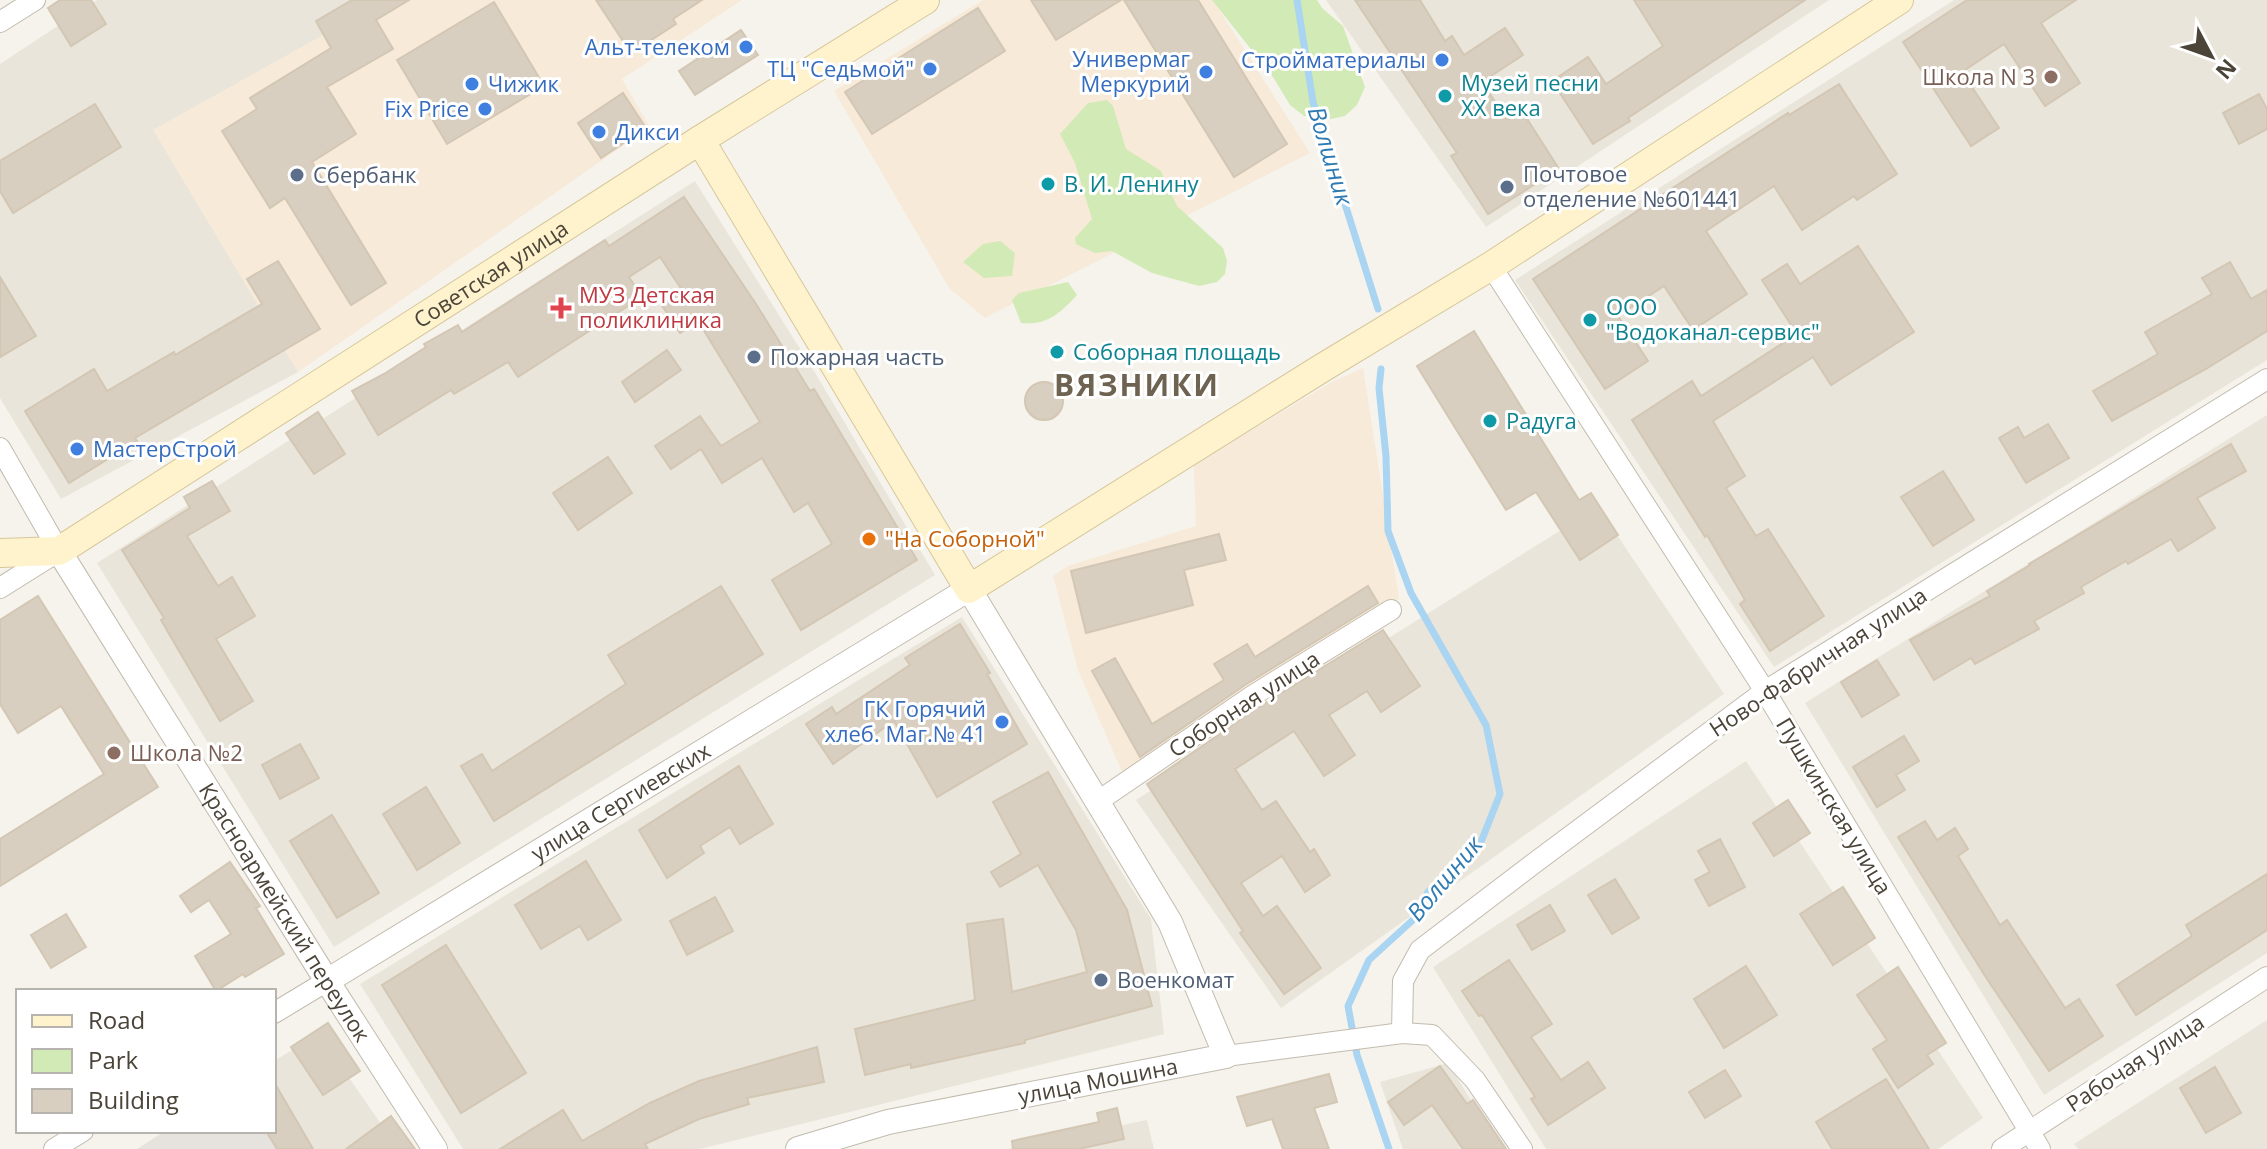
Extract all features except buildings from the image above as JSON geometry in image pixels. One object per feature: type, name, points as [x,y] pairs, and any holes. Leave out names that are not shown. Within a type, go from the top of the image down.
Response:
[{"type":"main road","name":"Советская улица","points":[[59,551],[700,140],[925,0]]},
{"type":"main road","points":[[700,140],[969,589],[1491,266],[1899,0]]},
{"type":"main road","points":[[0,553],[59,551]]},
{"type":"street","points":[[0,22],[35,0]]},
{"type":"street","name":"Пушкинская улица","points":[[1491,266],[1765,691],[2034,1141]]},
{"type":"street","name":"Ново-Фабричная улица","points":[[1402,1033],[1403,981],[1420,950],[1765,691],[2267,379]]},
{"type":"street","points":[[0,448],[59,551],[0,588]]},
{"type":"street","name":"Красноармейский переулок","points":[[59,551],[435,1149]]},
{"type":"street","points":[[969,589],[1170,922],[1226,1056]]},
{"type":"street","name":"улица Сергиевских","points":[[276,1012],[969,589]]},
{"type":"street","name":"Соборная улица","points":[[1097,802],[1252,696],[1391,610]]},
{"type":"street","name":"Рабочая улица","points":[[2002,1149],[2034,1141],[2267,977]]},
{"type":"street","points":[[1402,1033],[1432,1035],[1475,1080],[1522,1149]]},
{"type":"street","name":"улица Мошина","points":[[798,1149],[888,1122],[1226,1056],[1402,1033]]},
{"type":"street","points":[[54,1149],[80,1133]]},
{"type":"shaded area","points":[[97,0],[386,0],[154,130],[298,372],[61,499],[0,398],[0,64]]},
{"type":"shaded area","points":[[386,0],[742,0],[622,79],[650,127],[298,372],[153,130]]},
{"type":"shaded area","points":[[983,0],[1213,0],[1310,153],[985,318],[949,288],[834,91]]},
{"type":"shaded area","points":[[1326,0],[1829,0],[1486,227]]},
{"type":"shaded area","points":[[1954,0],[2267,0],[2267,360],[1774,667],[1515,280]]},
{"type":"shaded area","points":[[695,181],[817,376],[935,575],[334,947],[97,563]]},
{"type":"shaded area","points":[[1363,368],[1399,599],[1122,772],[1078,670],[1053,576],[1068,566],[1196,526],[1194,465],[1330,383]]},
{"type":"shaded area","points":[[2267,415],[2267,953],[2044,1095],[1805,703]]},
{"type":"shaded area","points":[[1598,507],[1724,694],[1281,1008],[1136,800]]},
{"type":"shaded area","points":[[962,617],[1151,919],[1164,1034],[700,1149],[463,1149],[360,984]]},
{"type":"shaded area","points":[[1746,761],[1983,1118],[1938,1149],[1546,1149],[1433,967]]},
{"type":"shaded area","points":[[2267,1020],[2267,1149],[2078,1149],[2074,1144]]},
{"type":"shaded area","points":[[319,1034],[398,1149],[302,1149],[276,1100],[276,1060]]},
{"type":"shaded area","points":[[1448,1063],[1501,1149],[1403,1149],[1380,1082]]},
{"type":"shaded area","points":[[1147,1120],[1154,1149],[1007,1149]]},
{"type":"shaded area","points":[[276,1132],[302,1149],[137,1149],[162,1133]]},
{"type":"green space","points":[[1212,0],[1317,0],[1343,26],[1365,87],[1357,105],[1345,116],[1331,119],[1304,116],[1290,105],[1273,77]]},
{"type":"green space","points":[[1107,100],[1113,106],[1126,149],[1161,171],[1177,206],[1223,248],[1227,261],[1225,274],[1217,282],[1199,286],[1152,273],[1112,251],[1095,253],[1076,244],[1075,238],[1092,219],[1075,163],[1060,134],[1088,103]]},
{"type":"green space","points":[[1000,241],[1015,253],[1012,276],[984,278],[963,262],[983,244]]},
{"type":"green space","points":[[1068,282],[1077,295],[1065,307],[1046,320],[1021,323],[1012,300],[1019,293]]},
{"type":"waterway","name":"Волшник","points":[[1297,0],[1313,102],[1378,309]]},
{"type":"waterway","name":"Волшник","points":[[1381,369],[1379,388],[1386,456],[1388,531],[1411,593],[1486,725],[1500,794],[1481,842],[1428,892],[1414,919],[1369,960],[1348,1006],[1357,1055],[1389,1149]]},
{"type":"place","name":"Альт-телеком","points":[[746,47]]},
{"type":"place","name":"Стройматериалы","points":[[1442,60]]},
{"type":"place","name":"ТЦ \"Седьмой\"","points":[[930,69]]},
{"type":"place","name":"Универмаг Меркурий","points":[[1206,72]]},
{"type":"place","name":"Школа N 3","points":[[2051,77]]},
{"type":"place","name":"Чижик","points":[[472,84]]},
{"type":"place","name":"Музей песни XX века","points":[[1445,96]]},
{"type":"place","name":"Fix Price","points":[[485,109]]},
{"type":"place","name":"Дикси","points":[[599,132]]},
{"type":"place","name":"Сбербанк","points":[[297,175]]},
{"type":"place","name":"В. И. Ленину","points":[[1048,184]]},
{"type":"place","name":"Почтовое отделение №601441","points":[[1507,187]]},
{"type":"place","name":"МУЗ Детская поликлиника","points":[[561,308]]},
{"type":"place","name":"ООО \"Водоканал-сервис\"","points":[[1590,320]]},
{"type":"place","name":"Соборная площадь","points":[[1057,352]]},
{"type":"place","name":"Пожарная часть","points":[[754,357]]},
{"type":"place","name":"Радуга","points":[[1490,421]]},
{"type":"place","name":"МастерСтрой","points":[[77,449]]},
{"type":"place","name":"\"На Соборной\"","points":[[869,539]]},
{"type":"place","name":"ГК Горячий хлеб. Маг.№ 41","points":[[1002,722]]},
{"type":"place","name":"Школа №2","points":[[114,753]]},
{"type":"place","name":"Военкомат","points":[[1101,980]]},
{"type":"district","name":"ВЯЗНИКИ","points":[[1137,386]]}]
